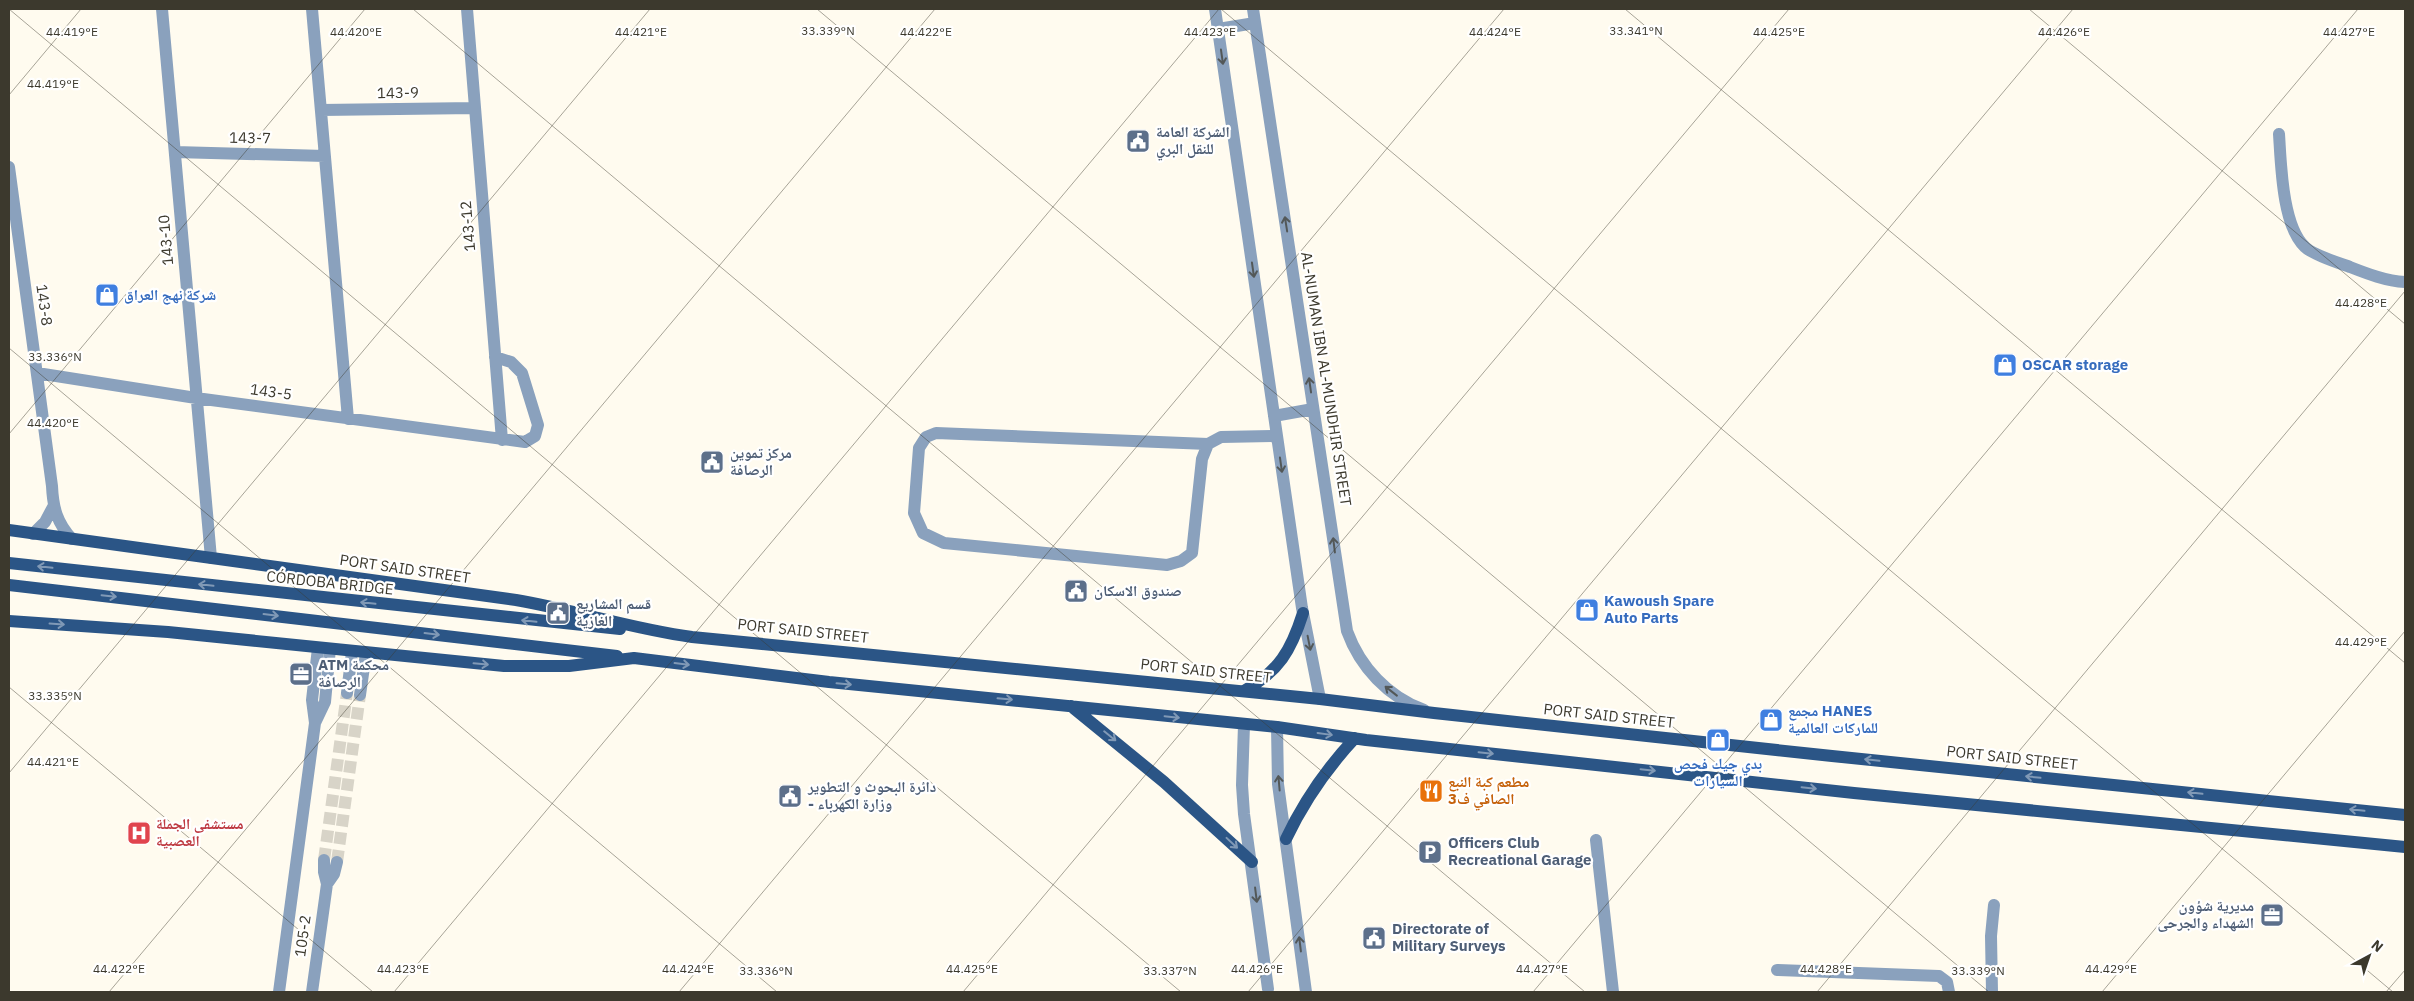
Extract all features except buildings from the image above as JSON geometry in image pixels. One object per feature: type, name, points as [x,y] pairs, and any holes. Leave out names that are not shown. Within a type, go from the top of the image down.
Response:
[{"type":"main road","name":"PORT SAID STREET","points":[[9,530],[532,603],[648,631],[1244,691],[1434,713],[2405,815]]},
{"type":"main road","name":"CÓRDOBA BRIDGE","points":[[9,563],[567,625],[648,631]]},
{"type":"main road","points":[[9,585],[828,682],[1277,728],[1844,792],[2405,847]]},
{"type":"main road","points":[[1244,691],[1260,682],[1282,661],[1289,650],[1304,613]]},
{"type":"main road","points":[[9,621],[168,632],[472,663],[570,666],[634,658]]},
{"type":"main road","points":[[1072,706],[1164,782],[1252,862]]},
{"type":"main road","points":[[1286,839],[1313,789],[1338,756],[1355,738]]},
{"type":"street","name":"143-10","points":[[162,9],[211,558]]},
{"type":"street","points":[[312,9],[348,419]]},
{"type":"street","name":"143-12","points":[[467,9],[502,440]]},
{"type":"street","points":[[1214,9],[1304,613],[1320,699]]},
{"type":"street","name":"AL-NUMAN IBN AL-MUNDHIR STREET","points":[[1253,9],[1331,518],[1343,616],[1352,646],[1377,679],[1392,693],[1411,705],[1434,713]]},
{"type":"street","points":[[1218,29],[1255,23]]},
{"type":"street","name":"143-9","points":[[321,110],[475,108]]},
{"type":"street","points":[[2279,134],[2284,196],[2295,232],[2305,248],[2377,277],[2405,282]]},
{"type":"street","name":"143-7","points":[[175,152],[325,156]]},
{"type":"street","name":"143-8","points":[[9,168],[37,372],[53,507],[60,524],[72,539]]},
{"type":"street","name":"143-5","points":[[37,372],[196,398],[525,442],[535,436],[538,424],[522,373],[512,362],[495,358]]},
{"type":"street","points":[[1274,416],[1313,409]]},
{"type":"street","points":[[1208,444],[1202,459],[1192,553],[1181,561],[1167,565],[944,543],[923,533],[914,513],[919,448],[926,437],[936,433],[1208,444],[1221,437],[1277,436]]},
{"type":"street","points":[[33,534],[45,522],[53,507]]},
{"type":"street","points":[[279,992],[316,723],[312,700],[324,648]]},
{"type":"street","points":[[347,693],[352,652]]},
{"type":"street","points":[[360,695],[366,653]]},
{"type":"street","points":[[1244,725],[1242,785],[1268,989]]},
{"type":"street","points":[[1277,728],[1278,784],[1306,992]]},
{"type":"street","points":[[1596,840],[1612,992]]},
{"type":"street","name":"105-2","points":[[312,992],[326,884],[334,874],[331,861]]},
{"type":"street","points":[[1992,992],[1991,936],[1994,905]]},
{"type":"street","points":[[1777,970],[1939,976],[1947,982],[1949,992]]},
{"type":"tunnel","points":[[324,860],[347,693]]},
{"type":"tunnel","points":[[337,862],[360,695]]},
{"type":"place","name":"الشركة العامة للنقل البري","points":[[1138,141]]},
{"type":"place","name":"شركة نهج العراق","points":[[107,295]]},
{"type":"place","name":"OSCAR storage","points":[[2005,365]]},
{"type":"place","name":"مركز تموين الرصافة","points":[[712,462]]},
{"type":"place","name":"صندوق الاسكان","points":[[1076,591]]},
{"type":"place","name":"Kawoush Spare Auto Parts","points":[[1587,610]]},
{"type":"place","name":"قسم المشاريع الغازية","points":[[558,613]]},
{"type":"place","name":"ATM محكمة الرصافة","points":[[301,674]]},
{"type":"place","name":"مجمع HANES للماركات العالمية","points":[[1771,720]]},
{"type":"place","name":"بدي جيك فحص السيارات","points":[[1718,740]]},
{"type":"place","name":"مطعم كبة النبع الصافي ف3","points":[[1431,791]]},
{"type":"place","name":"دائرة البحوث و التطوير - وزارة الكهرباء","points":[[790,796]]},
{"type":"place","name":"مستشفى الجملة العصبية","points":[[139,833]]},
{"type":"place","name":"Officers Club Recreational Garage","points":[[1430,852]]},
{"type":"place","name":"مديرية شؤون الشهداء والجرحى","points":[[2272,915]]},
{"type":"place","name":"Directorate of Military Surveys","points":[[1374,938]]}]
